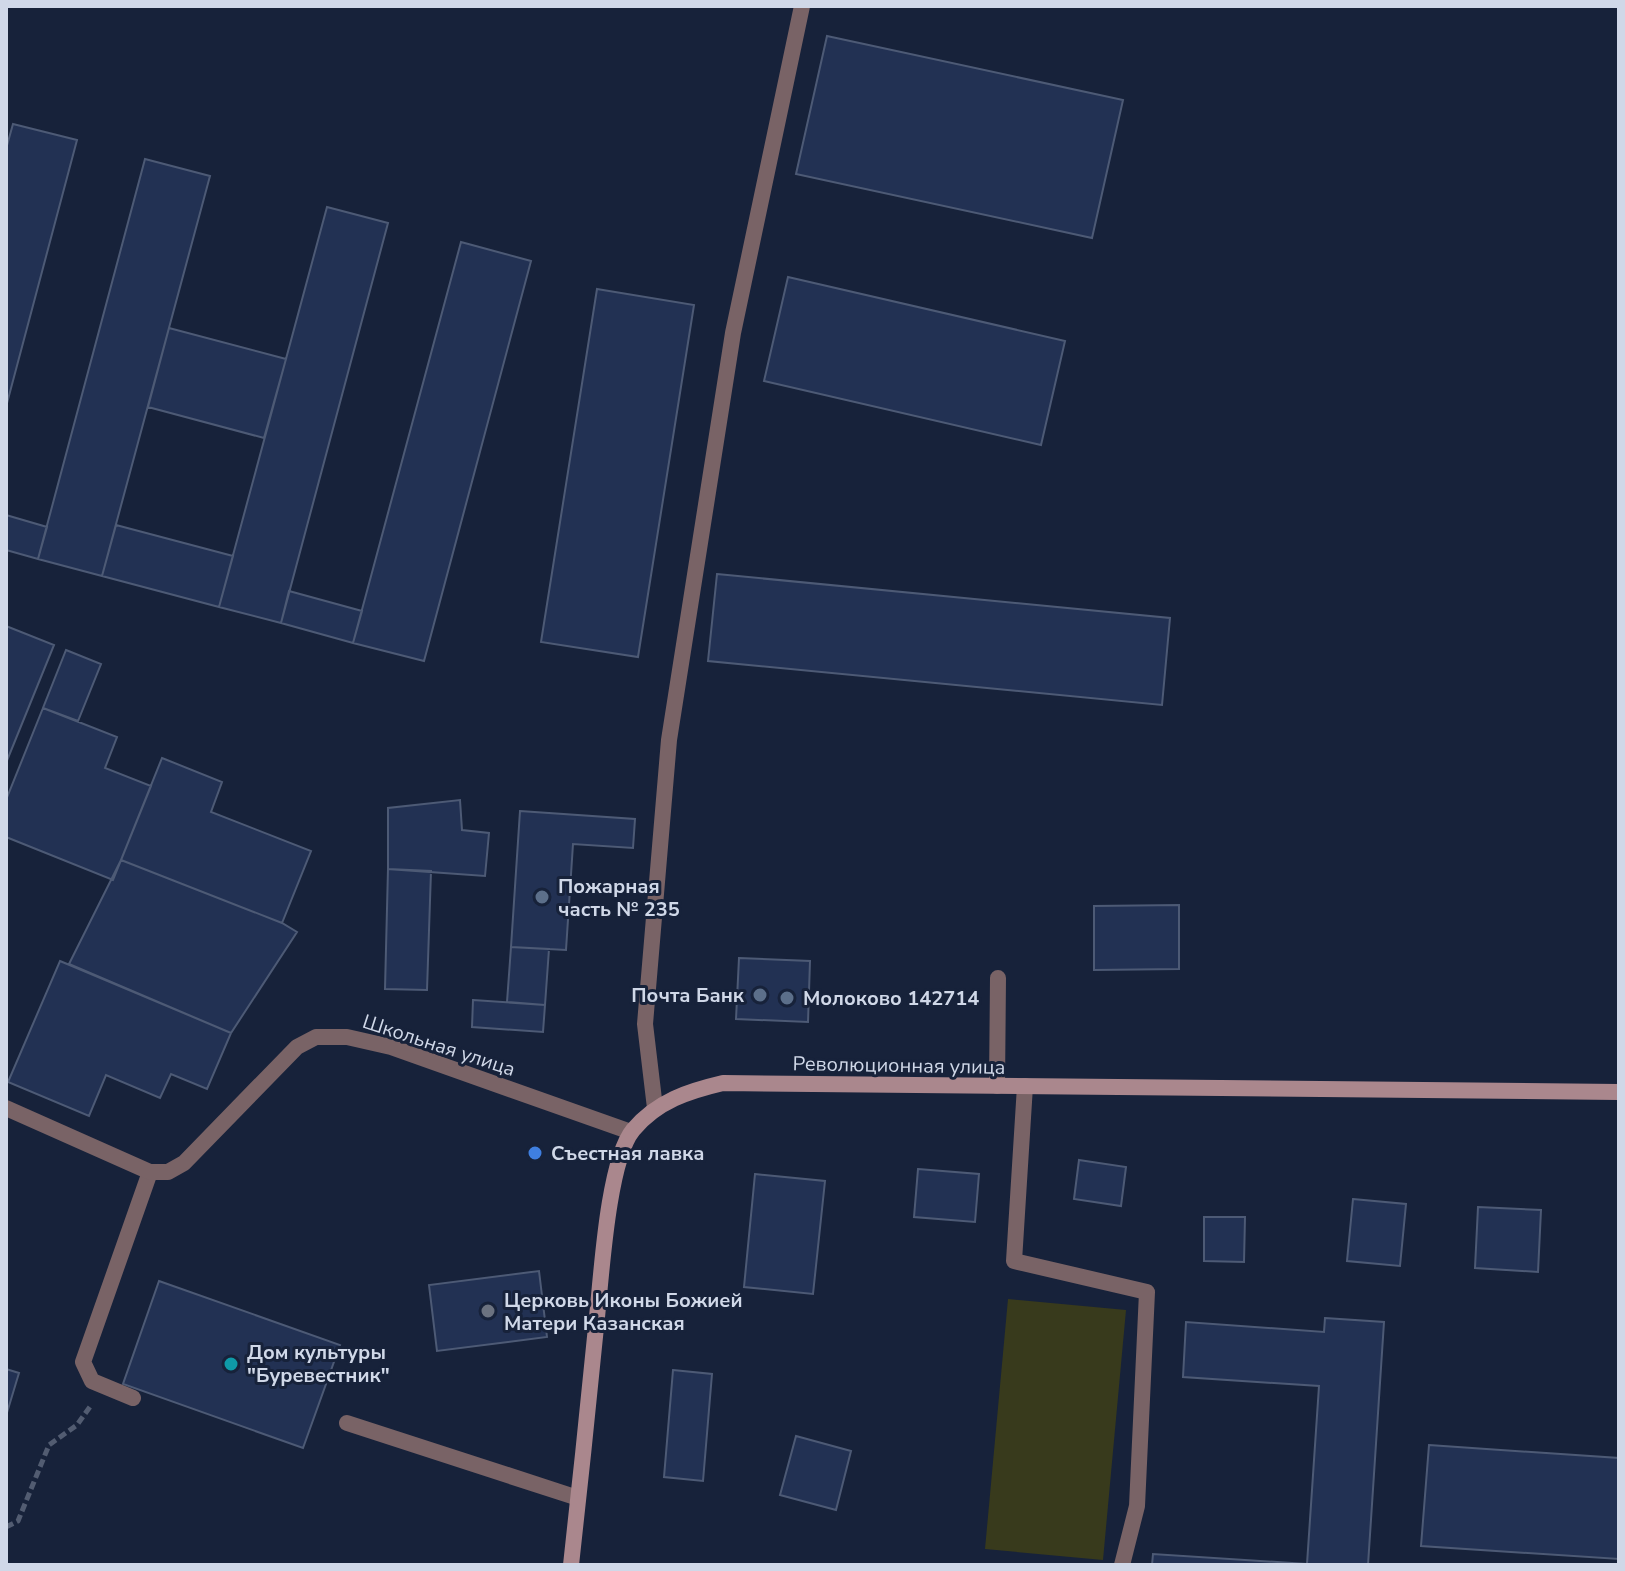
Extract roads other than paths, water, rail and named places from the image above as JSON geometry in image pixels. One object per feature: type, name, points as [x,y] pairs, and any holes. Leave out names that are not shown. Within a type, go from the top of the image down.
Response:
[{"type":"main road","name":"Революционная улица","points":[[571,1565],[607,1227],[618,1164],[631,1132],[655,1108],[686,1092],[723,1083],[1619,1092]]},
{"type":"street","points":[[655,1108],[645,1024],[669,740],[733,333],[802,6]]},
{"type":"street","points":[[997,1086],[998,978]]},
{"type":"street","name":"Школьная улица","points":[[150,1172],[168,1172],[184,1163],[297,1047],[316,1037],[347,1037],[391,1047],[631,1132]]},
{"type":"street","points":[[1025,1086],[1014,1261],[1147,1292],[1137,1506],[1122,1565]]},
{"type":"street","points":[[6,1108],[150,1172],[83,1362],[92,1381],[133,1398]]},
{"type":"street","points":[[347,1423],[578,1498]]},
{"type":"place","name":"Пожарная часть № 235","points":[[542,897]]},
{"type":"place","name":"Почта Банк","points":[[760,995]]},
{"type":"place","name":"Молоково 142714","points":[[787,998]]},
{"type":"place","name":"Съестная лавка","points":[[535,1153]]},
{"type":"place","name":"Церковь Иконы Божией Матери Казанская","points":[[488,1311]]},
{"type":"place","name":"Дом культуры \"Буревестник\"","points":[[231,1364]]}]
